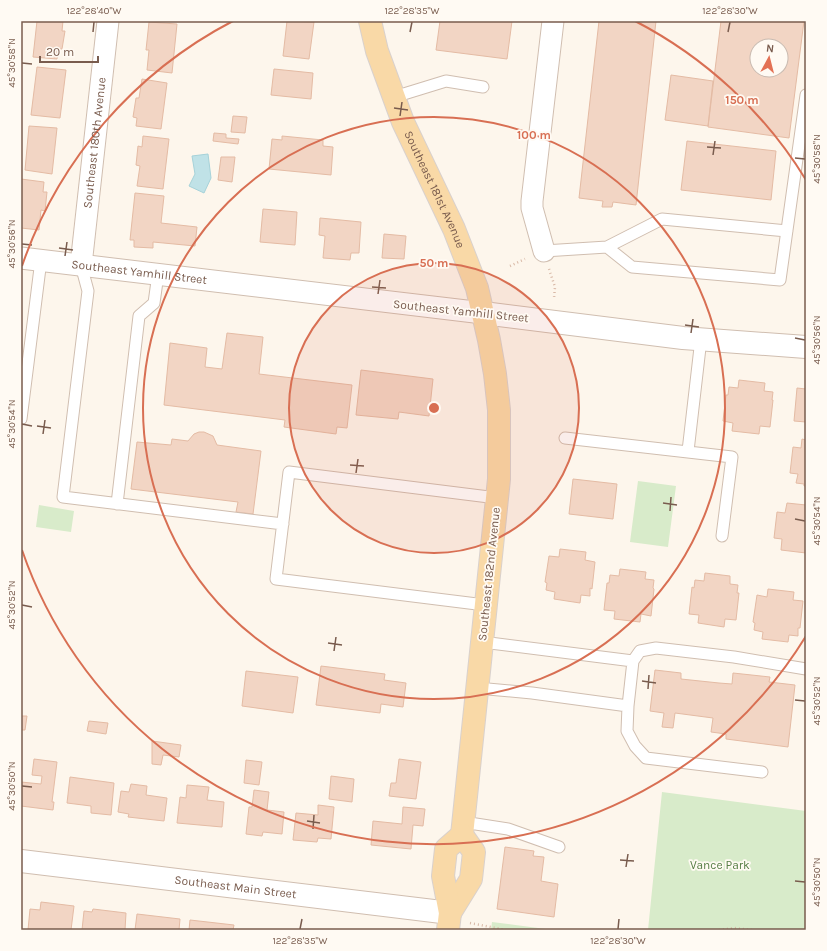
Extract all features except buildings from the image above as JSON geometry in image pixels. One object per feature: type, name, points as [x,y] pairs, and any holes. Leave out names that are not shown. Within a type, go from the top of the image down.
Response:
[{"type":"main road","name":"Southeast 181st Avenue","points":[[370,21],[377,50],[403,122],[454,229],[476,288],[483,313]]},
{"type":"main road","name":"Southeast 182nd Avenue","points":[[462,828],[497,498],[500,443],[499,410],[495,374],[483,313]]},
{"type":"main road","points":[[462,828],[474,852],[471,880],[449,921],[442,876],[446,849],[462,828]]},
{"type":"street","name":"Southeast 180th Avenue","points":[[81,265],[108,21]]},
{"type":"street","points":[[544,251],[532,208],[532,201],[553,21]]},
{"type":"street","name":"Southeast Yamhill Street","points":[[31,259],[701,339],[806,347]]},
{"type":"street","name":"Southeast Main Street","points":[[21,861],[449,921]]},
{"type":"lane","points":[[394,97],[446,80],[483,87]]},
{"type":"lane","points":[[607,247],[632,267],[780,280],[806,95]]},
{"type":"lane","points":[[544,251],[607,247],[662,219],[787,231]]},
{"type":"lane","points":[[21,419],[31,259]]},
{"type":"lane","points":[[81,265],[88,292],[63,497],[283,524]]},
{"type":"lane","points":[[117,504],[139,316],[154,303],[158,274]]},
{"type":"lane","points":[[688,451],[701,339]]},
{"type":"lane","points":[[565,438],[732,457],[722,536]]},
{"type":"lane","points":[[485,605],[276,579],[289,472],[497,498]]},
{"type":"lane","points":[[482,642],[633,661]]},
{"type":"lane","points":[[762,772],[646,758],[635,746],[627,731],[633,661],[640,651],[656,648],[734,657],[806,669]]},
{"type":"lane","points":[[477,688],[532,693],[628,706]]},
{"type":"lane","points":[[462,828],[508,829],[559,847]]},
{"type":"path","points":[[544,251],[555,287],[554,298]]},
{"type":"path","points":[[449,921],[489,926],[506,930]]},
{"type":"path","points":[[719,930],[734,928],[752,930]]},
{"type":"green space","points":[[638,481],[676,486],[668,547],[630,542]]},
{"type":"green space","points":[[39,505],[74,511],[71,532],[36,527]]},
{"type":"green space","name":"Vance Park","points":[[662,792],[806,811],[806,930],[648,930]]},
{"type":"green space","points":[[492,922],[553,930],[491,930]]},
{"type":"water","points":[[208,154],[211,178],[204,193],[189,186],[195,174],[192,156]]}]
